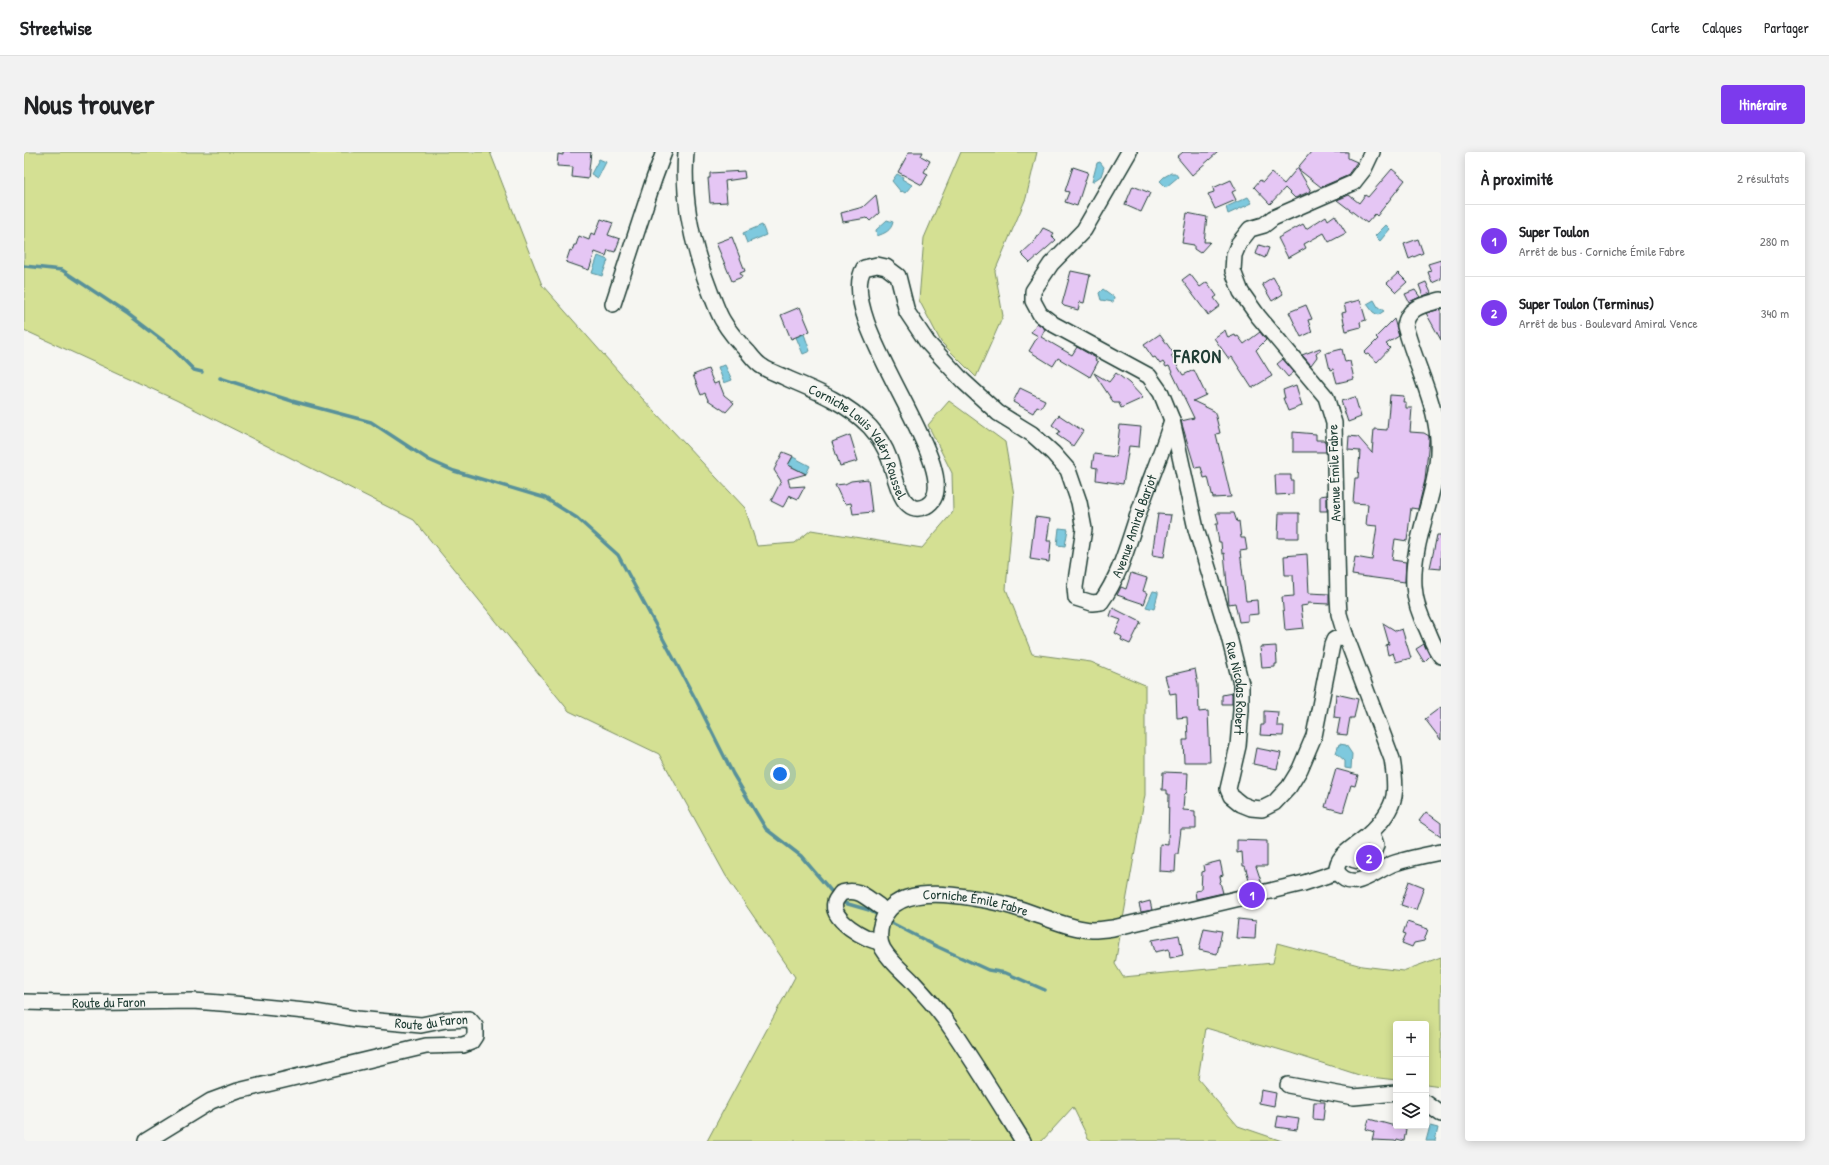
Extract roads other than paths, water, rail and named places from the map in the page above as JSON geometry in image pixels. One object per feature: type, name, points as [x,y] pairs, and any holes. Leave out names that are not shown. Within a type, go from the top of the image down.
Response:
[{"type":"street","points":[[614,304],[664,152]]},
{"type":"street","name":"Corniche Louis Valéry Roussel","points":[[686,152],[684,172],[689,222],[703,273],[722,319],[734,338],[762,367],[841,403],[856,414],[870,427],[884,448],[890,459],[901,496],[910,506],[926,506],[936,492],[937,478],[934,465],[875,346],[861,303],[860,275],[864,268],[877,265],[886,267],[898,276],[906,312],[927,342],[963,380],[998,413],[1032,434],[1068,470],[1079,502],[1084,529],[1075,587],[1076,598]]},
{"type":"street","points":[[1129,152],[1084,230],[1051,264],[1036,284],[1033,291],[1033,301],[1040,314],[1053,324],[1149,376],[1161,393],[1172,420]]},
{"type":"street","name":"Avenue Émile Fabre","points":[[1337,872],[1338,863],[1344,855],[1368,836],[1390,808],[1394,796],[1395,777],[1392,759],[1345,634],[1339,614],[1334,422],[1326,397],[1258,316],[1241,292],[1233,271],[1234,256],[1239,243],[1250,229],[1264,225],[1273,218],[1353,183],[1364,169],[1372,152]]},
{"type":"street","points":[[1441,300],[1412,310],[1406,317],[1405,326],[1436,425],[1438,452],[1436,472],[1416,557],[1414,586],[1421,617],[1437,651],[1441,656]]},
{"type":"street","name":"Avenue Amiral Barjot","points":[[1076,598],[1092,604],[1102,602],[1111,588],[1122,563],[1141,506],[1162,454],[1172,420]]},
{"type":"street","name":"Rue Nicolas Robert","points":[[1172,420],[1196,529],[1228,633],[1241,684],[1241,710],[1238,746],[1228,789],[1231,796],[1242,804],[1251,808],[1262,809],[1274,803],[1289,787],[1300,768],[1314,736],[1332,645],[1334,640],[1345,634]]},
{"type":"street","points":[[1337,872],[1342,879],[1358,881],[1394,863],[1441,852]]},
{"type":"street","name":"Corniche Émile Fabre","points":[[880,942],[880,930],[888,910],[904,899],[914,896],[933,895],[971,897],[994,901],[1070,926],[1092,930],[1138,923],[1304,883],[1337,872]]},
{"type":"street","points":[[879,906],[855,891],[840,893],[835,902],[836,908],[844,924],[871,941],[880,942],[888,956],[946,1021],[1023,1141]]},
{"type":"street","name":"Route du Faron","points":[[24,1002],[65,1003],[193,1001],[315,1012],[357,1020],[421,1025],[446,1020],[469,1019],[475,1026],[475,1036],[471,1042],[463,1045],[426,1046],[283,1078],[238,1091],[211,1101],[146,1141]]},
{"type":"street","points":[[1288,1085],[1354,1097],[1393,1093]]},
{"type":"street","points":[[1429,1106],[1441,1114]]},
{"type":"water","points":[[599,159],[606,162],[598,178],[591,174]]},
{"type":"water","points":[[1100,162],[1104,167],[1101,176],[1092,182],[1097,163]]},
{"type":"water","points":[[1171,173],[1175,173],[1178,177],[1166,187],[1160,181]]},
{"type":"water","points":[[897,174],[912,185],[905,193],[902,191],[901,192],[892,181]]},
{"type":"water","points":[[1248,197],[1252,203],[1228,214],[1226,207]]},
{"type":"water","points":[[887,220],[893,222],[891,228],[885,233],[877,236],[876,230]]},
{"type":"water","points":[[762,225],[766,235],[747,243],[743,233]]},
{"type":"water","points":[[1386,225],[1390,229],[1380,241],[1375,236]]},
{"type":"water","points":[[598,256],[608,260],[602,276],[592,273]]},
{"type":"water","points":[[1103,289],[1114,297],[1113,302],[1101,300],[1099,293]]},
{"type":"water","points":[[1374,300],[1378,307],[1384,311],[1378,315],[1373,312],[1367,304]]},
{"type":"water","points":[[804,334],[810,351],[803,354],[796,337]]},
{"type":"water","points":[[725,365],[732,380],[724,383],[718,367]]},
{"type":"water","points":[[793,457],[810,466],[806,474],[788,465]]},
{"type":"water","points":[[1059,528],[1068,529],[1065,546],[1057,545]]},
{"type":"water","points":[[1153,591],[1158,592],[1154,609],[1146,607]]},
{"type":"water","points":[[1339,744],[1346,745],[1352,754],[1351,769],[1345,768],[1345,761],[1336,753]]},
{"type":"water","points":[[1430,1126],[1438,1128],[1435,1141],[1426,1141]]},
{"type":"waterway","points":[[24,266],[62,270],[128,314],[170,346],[194,370],[202,372]]},
{"type":"waterway","points":[[220,378],[292,401],[371,422],[429,460],[454,471],[545,498],[577,518],[618,555],[696,700],[733,774],[766,829],[801,856],[831,891]]},
{"type":"waterway","points":[[841,902],[869,910],[881,917]]},
{"type":"waterway","points":[[886,920],[936,946],[988,970],[1006,973],[1045,990]]},
{"type":"place","name":"Super Toulon (Terminus)","points":[[1369,858]]},
{"type":"place","name":"Super Toulon","points":[[1252,895]]},
{"type":"district","name":"FARON","points":[[1198,357]]}]
